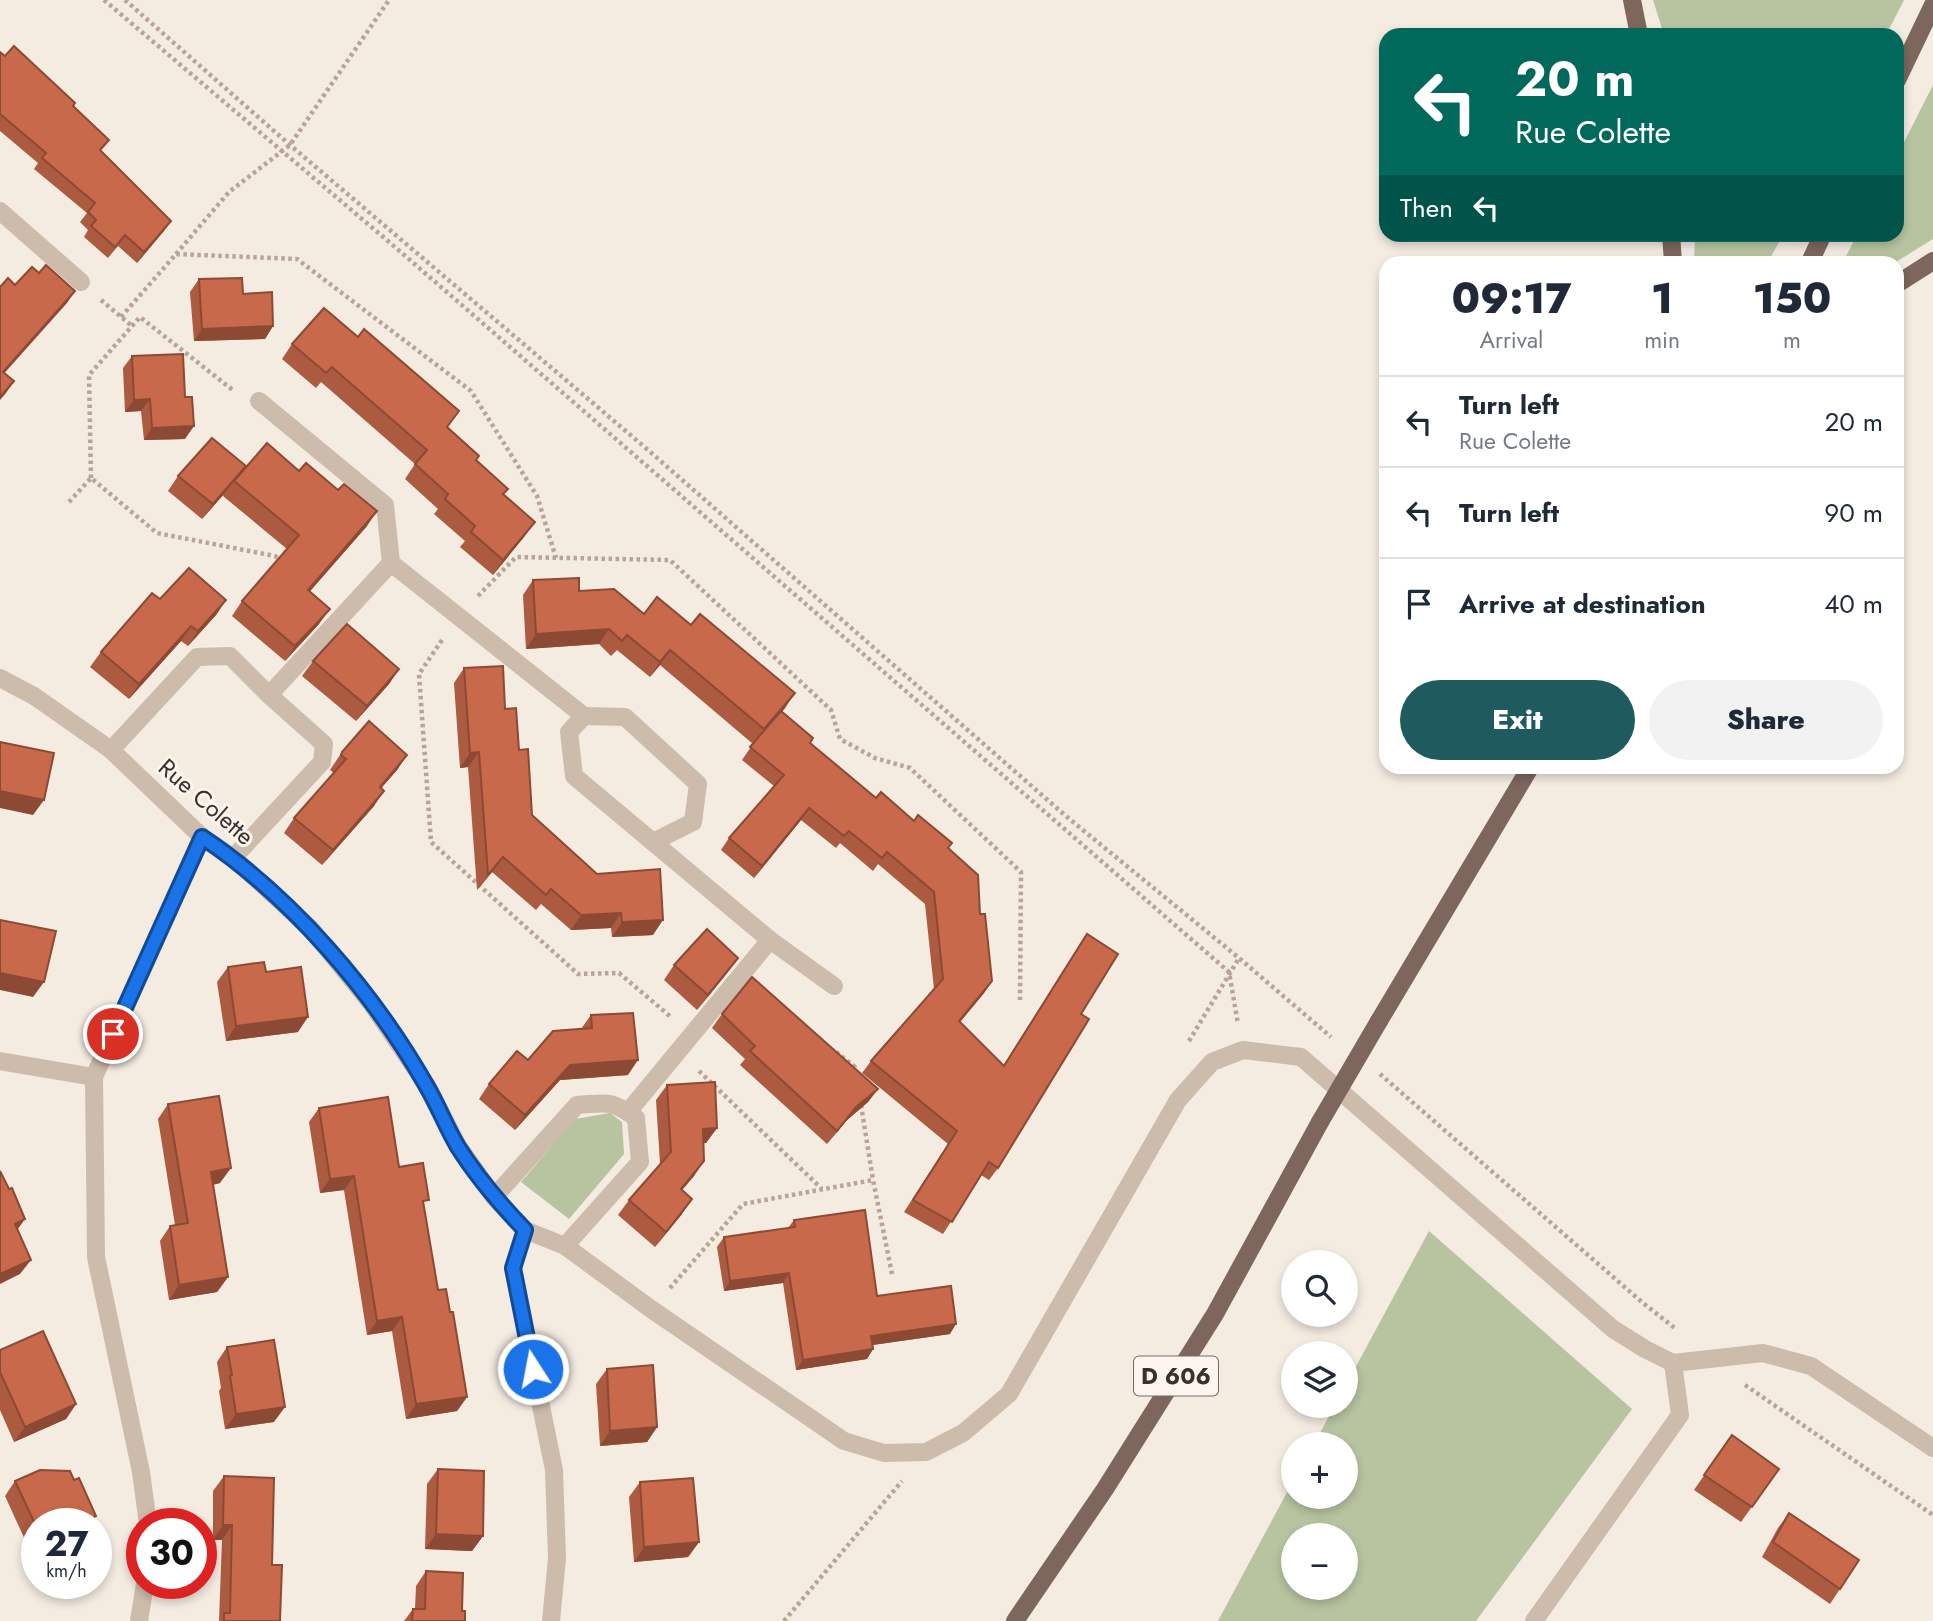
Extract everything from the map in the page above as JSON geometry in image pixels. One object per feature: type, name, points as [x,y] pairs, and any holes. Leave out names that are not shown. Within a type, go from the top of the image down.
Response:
[{"type":"main road","points":[[1632,0],[1638,28]]},
{"type":"main road","points":[[1904,66],[1931,10]]},
{"type":"main road","points":[[1904,280],[1933,261]]},
{"type":"main road","name":"D 606","points":[[1015,1621],[1105,1489],[1214,1314],[1320,1122],[1526,774]]},
{"type":"street","points":[[3,221],[80,282]]},
{"type":"street","points":[[259,401],[384,505],[391,563],[584,716],[625,717],[698,784],[693,822],[653,842]]},
{"type":"street","points":[[269,695],[391,563]]},
{"type":"street","points":[[111,750],[197,657],[230,656],[324,744],[322,762],[233,858]]},
{"type":"street","name":"Rue Colette","points":[[0,678],[34,696],[111,750],[202,837],[233,858],[311,929],[371,1003],[426,1084],[458,1146],[494,1197],[525,1230]]},
{"type":"street","points":[[584,716],[569,732],[573,776],[770,940],[834,986]]},
{"type":"street","points":[[146,1508],[142,1472],[96,1257],[94,1077],[202,837]]},
{"type":"street","points":[[628,1112],[770,940]]},
{"type":"street","points":[[551,1621],[557,1558],[554,1470],[513,1268],[525,1230],[565,1246],[651,1309],[844,1441],[884,1453],[926,1452],[963,1433],[1009,1394],[1178,1100],[1212,1062],[1243,1050],[1301,1057],[1613,1329],[1645,1349],[1673,1363],[1763,1353],[1811,1366],[1933,1448]]},
{"type":"street","points":[[0,1060],[94,1077]]},
{"type":"street","points":[[494,1197],[577,1105],[615,1102],[636,1118],[640,1162],[565,1246]]},
{"type":"street","points":[[1534,1621],[1680,1415],[1673,1363]]},
{"type":"street","points":[[139,1621],[143,1599]]},
{"type":"path","points":[[104,0],[282,151],[1229,972],[1243,1050]]},
{"type":"path","points":[[125,0],[290,145],[648,450],[1067,817],[1331,1037]]},
{"type":"path","points":[[121,317],[229,192],[290,145],[388,0]]},
{"type":"path","points":[[176,254],[298,259],[471,391],[537,496],[556,558]]},
{"type":"path","points":[[80,282],[132,327]]},
{"type":"path","points":[[69,502],[90,478],[89,375],[140,317],[238,394],[259,401]]},
{"type":"path","points":[[90,478],[157,533],[275,556],[285,564]]},
{"type":"path","points":[[834,1050],[855,1067],[856,1079]]},
{"type":"path","points":[[678,1051],[822,1189]]},
{"type":"path","points":[[1380,1074],[1643,1303],[1738,1380],[1933,1515]]},
{"type":"path","points":[[860,1104],[892,1274]]},
{"type":"path","points":[[651,1309],[743,1204],[873,1180]]},
{"type":"path","points":[[784,1621],[926,1452]]},
{"type":"green space","points":[[1653,0],[1904,0],[1890,28],[1662,28]]},
{"type":"green space","points":[[1933,85],[1933,239],[1904,257],[1846,256],[1853,242],[1904,242],[1904,142]]},
{"type":"green space","points":[[1695,242],[1779,242],[1771,256],[1694,256]]},
{"type":"green space","points":[[610,1113],[622,1122],[624,1154],[569,1219],[521,1182],[575,1119]]},
{"type":"green space","points":[[1429,1231],[1632,1409],[1476,1621],[1218,1621],[1281,1503],[1281,1509],[1358,1509],[1358,1432],[1320,1432],[1328,1418],[1358,1418],[1358,1363]]},
{"type":"building","points":[[14,46],[75,103],[73,106],[109,140],[100,150],[171,221],[144,252],[125,235],[115,247],[91,226],[96,220],[88,212],[95,203],[42,158],[46,153],[0,114],[0,52],[5,56]]},
{"type":"building","points":[[46,265],[75,291],[3,372],[14,381],[0,397],[0,287],[8,278],[15,285],[32,267],[39,273]]},
{"type":"building","points":[[242,278],[243,294],[272,292],[273,326],[202,329],[199,279]]},
{"type":"building","points":[[324,308],[358,337],[364,329],[459,411],[447,427],[479,456],[476,460],[508,489],[503,494],[535,522],[503,560],[471,532],[475,526],[445,499],[448,494],[415,464],[427,450],[332,367],[326,373],[292,344]]},
{"type":"building","points":[[183,354],[185,397],[192,397],[194,426],[152,428],[150,399],[134,400],[132,356]]},
{"type":"building","points":[[212,438],[246,466],[213,504],[178,476]]},
{"type":"building","points":[[267,443],[299,471],[306,463],[338,490],[344,484],[377,511],[308,590],[330,609],[295,646],[242,601],[299,535],[234,481]]},
{"type":"building","points":[[189,568],[226,600],[198,631],[191,626],[139,684],[101,652],[152,593],[160,599]]},
{"type":"building","points":[[579,578],[579,591],[614,589],[644,614],[657,597],[691,625],[700,614],[795,693],[764,729],[670,650],[660,662],[627,635],[622,641],[609,629],[536,634],[533,580]]},
{"type":"building","points":[[347,624],[399,669],[367,706],[313,661]]},
{"type":"building","points":[[503,666],[505,709],[516,708],[519,750],[528,749],[532,815],[597,874],[660,869],[663,920],[622,922],[621,913],[581,915],[551,889],[546,895],[503,857],[488,875],[479,752],[470,753],[464,668]]},
{"type":"building","points":[[781,711],[813,738],[810,743],[876,798],[881,792],[914,821],[918,815],[952,843],[948,848],[978,875],[980,914],[985,914],[992,981],[959,1021],[1004,1066],[1087,934],[1118,954],[1081,1014],[1089,1019],[998,1168],[989,1162],[952,1222],[913,1200],[957,1131],[871,1061],[943,979],[934,892],[887,852],[882,858],[849,831],[844,836],[809,808],[762,866],[729,838],[784,775],[750,747]]},
{"type":"building","points":[[369,721],[407,755],[380,787],[384,791],[333,850],[294,818],[346,759],[341,755],[342,752]]},
{"type":"building","points":[[0,742],[54,753],[44,800],[0,791]]},
{"type":"building","points":[[0,920],[56,931],[44,982],[0,973]]},
{"type":"building","points":[[707,929],[738,958],[708,995],[674,965]]},
{"type":"building","points":[[264,962],[266,972],[301,967],[308,1017],[236,1026],[228,967]]},
{"type":"building","points":[[752,977],[878,1089],[856,1107],[837,1131],[750,1051],[755,1046],[722,1014]]},
{"type":"building","points":[[633,1013],[638,1060],[570,1065],[525,1115],[489,1084],[517,1051],[528,1060],[553,1031],[592,1028],[591,1015]]},
{"type":"building","points":[[715,1082],[717,1128],[703,1129],[704,1161],[681,1189],[692,1199],[666,1232],[629,1200],[671,1152],[667,1085]]},
{"type":"building","points":[[219,1096],[231,1168],[211,1172],[228,1277],[179,1285],[170,1226],[188,1223],[168,1104]]},
{"type":"building","points":[[388,1097],[399,1167],[423,1163],[429,1200],[423,1201],[438,1290],[446,1289],[450,1312],[453,1312],[467,1397],[416,1404],[402,1317],[377,1321],[354,1176],[330,1179],[319,1108]]},
{"type":"building","points":[[0,1171],[9,1189],[12,1188],[25,1219],[15,1224],[31,1260],[0,1274]]},
{"type":"building","points":[[865,1210],[877,1296],[951,1286],[956,1324],[871,1336],[873,1349],[803,1360],[789,1273],[730,1281],[724,1237],[795,1227],[794,1220]]},
{"type":"building","points":[[43,1331],[76,1404],[25,1427],[0,1372],[0,1350]]},
{"type":"building","points":[[274,1340],[285,1407],[236,1414],[227,1347]]},
{"type":"building","points":[[653,1365],[657,1427],[610,1431],[607,1369]]},
{"type":"building","points":[[1732,1435],[1779,1469],[1752,1507],[1704,1475]]},
{"type":"building","points":[[438,1469],[484,1471],[483,1536],[436,1534]]},
{"type":"building","points":[[40,1470],[70,1471],[74,1480],[79,1478],[92,1508],[28,1508],[15,1481]]},
{"type":"building","points":[[224,1476],[274,1478],[272,1565],[282,1565],[280,1621],[224,1621],[224,1613],[230,1613],[232,1525],[223,1525]]},
{"type":"building","points":[[693,1478],[699,1542],[644,1547],[640,1482]]},
{"type":"building","points":[[1789,1513],[1859,1560],[1840,1589],[1773,1542]]},
{"type":"building","points":[[426,1571],[463,1573],[462,1611],[465,1611],[465,1621],[412,1621],[413,1609],[425,1609]]},
{"type":"route","points":[[113,1034],[202,837],[233,858],[311,929],[371,1003],[426,1084],[458,1146],[494,1197],[525,1230],[513,1268],[533,1369]]}]
